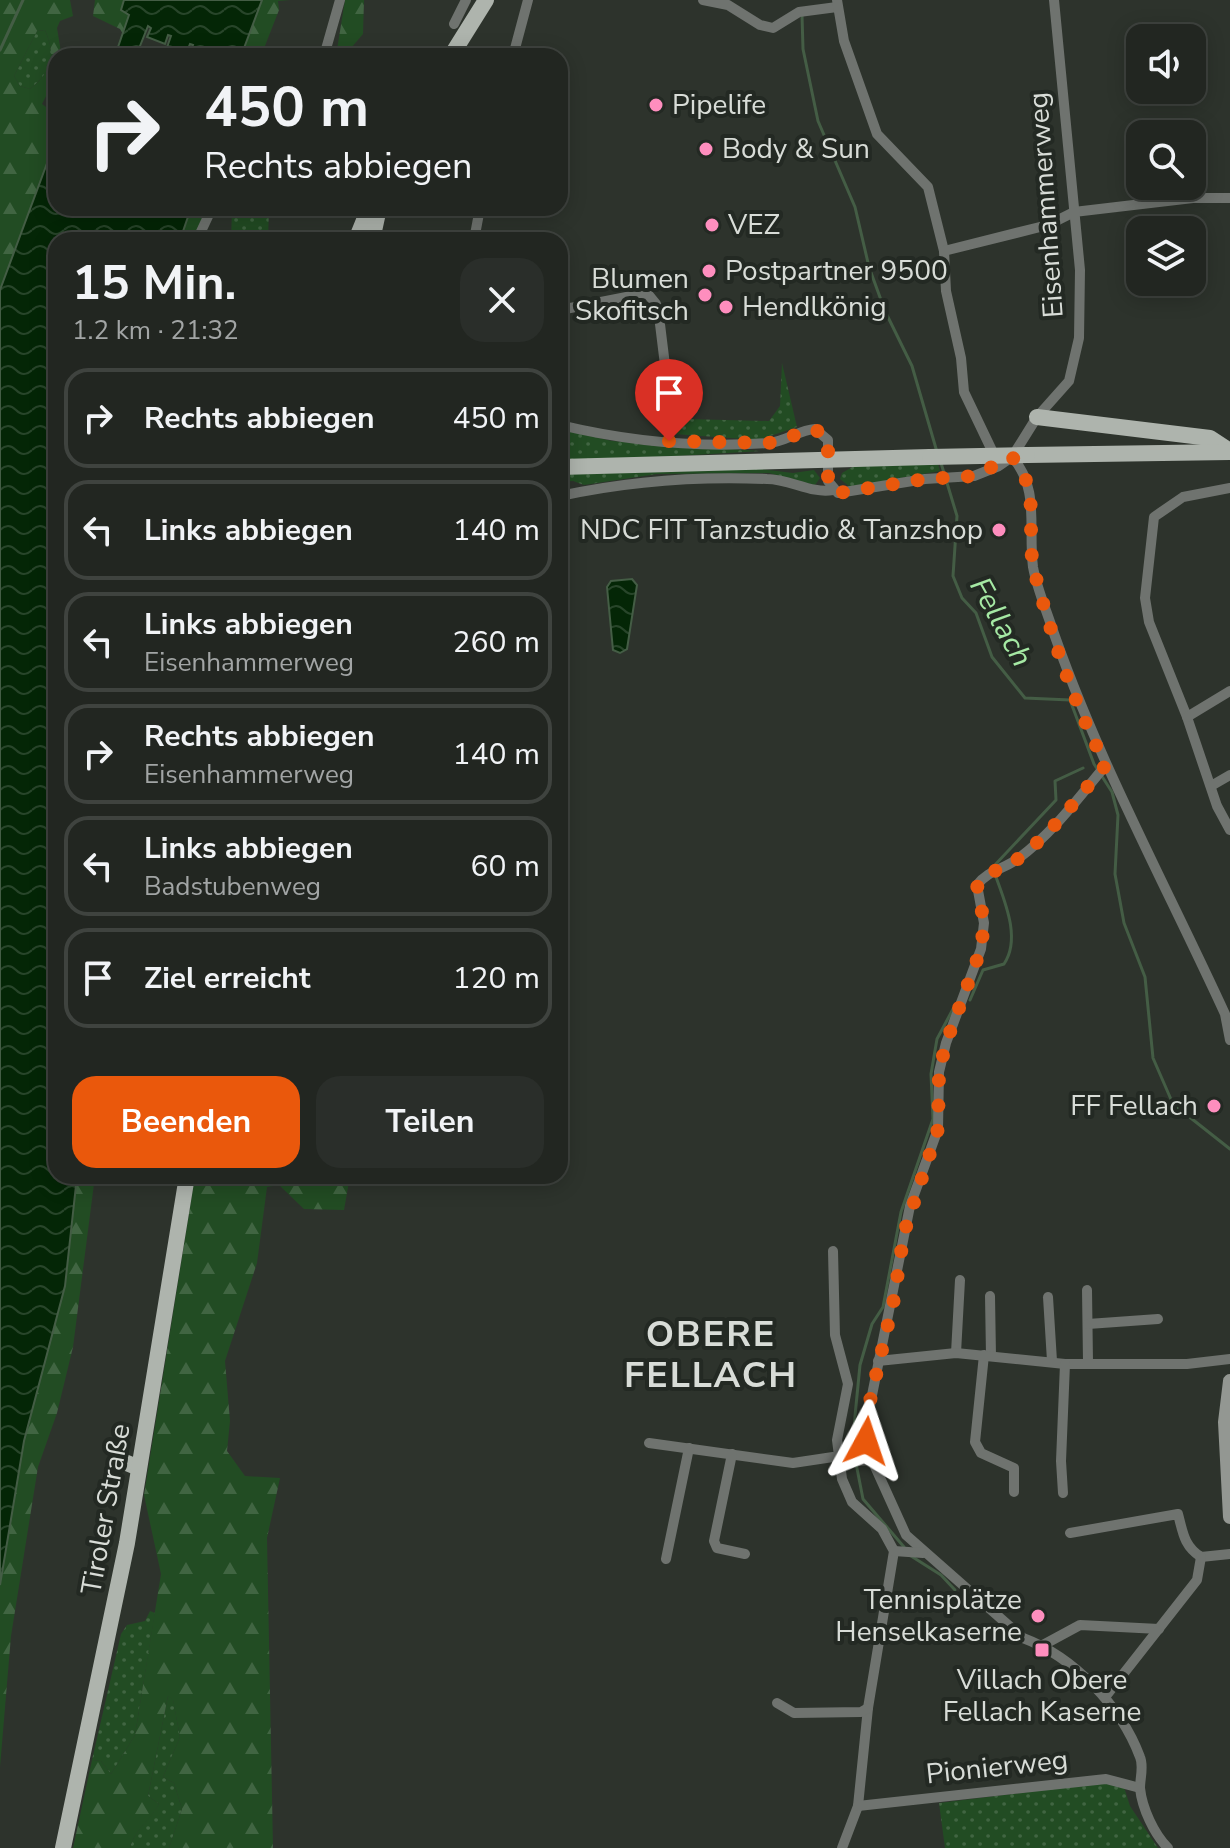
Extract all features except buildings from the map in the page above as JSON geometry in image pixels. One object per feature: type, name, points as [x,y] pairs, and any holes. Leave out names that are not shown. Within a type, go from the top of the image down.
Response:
[{"type":"main road","points":[[456,48],[486,0]]},
{"type":"main road","points":[[1037,417],[1210,438],[1230,452]]},
{"type":"main road","points":[[568,467],[1230,452]]},
{"type":"main road","name":"Tiroler Straße","points":[[63,1848],[107,1646],[120,1611],[131,1549],[139,1468],[186,1184]]},
{"type":"main road","points":[[1230,1381],[1225,1422],[1230,1517]]},
{"type":"main road","points":[[122,1461],[139,1468]]},
{"type":"street","points":[[326,48],[340,0]]},
{"type":"street","points":[[454,24],[466,0]]},
{"type":"street","points":[[515,48],[528,0]]},
{"type":"street","name":"Eisenhammerweg","points":[[568,495],[653,479],[771,479],[820,492],[851,492],[940,477],[974,476],[1019,456],[1037,417],[1069,381],[1079,338],[1080,283],[1054,0]]},
{"type":"street","points":[[707,1],[738,9],[767,28],[773,28],[802,11],[837,4],[853,70],[877,134],[928,187],[944,251],[946,291],[961,358],[964,392],[999,466]]},
{"type":"street","points":[[944,251],[1048,225],[1074,212],[1193,198],[1230,198]]},
{"type":"street","points":[[568,308],[647,293],[659,316],[670,406],[669,441]]},
{"type":"street","points":[[568,427],[595,434],[669,441],[769,443],[815,429],[828,440],[828,481],[833,490]]},
{"type":"street","points":[[1019,456],[1032,500],[1030,533],[1034,571],[1101,770],[1191,940],[1225,1014],[1230,1040]]},
{"type":"street","points":[[1230,488],[1183,497],[1154,517],[1146,611],[1158,651],[1230,830]]},
{"type":"street","points":[[1187,717],[1230,691]]},
{"type":"street","points":[[1101,770],[1049,831],[1017,860],[984,876],[977,885],[984,923],[981,949],[946,1043],[939,1072],[938,1129],[910,1206],[865,1430],[872,1460],[895,1517],[919,1552],[990,1606],[1023,1638],[1043,1645],[1106,1696],[1142,1760],[1140,1788],[1145,1808],[1168,1848]]},
{"type":"street","points":[[1211,786],[1230,775]]},
{"type":"street","points":[[833,1251],[835,1335],[848,1384],[837,1440],[850,1462]]},
{"type":"street","points":[[956,1353],[960,1280]]},
{"type":"street","points":[[1087,1290],[1088,1362]]},
{"type":"street","points":[[990,1296],[987,1355],[975,1442],[981,1453],[1014,1468],[1014,1492]]},
{"type":"street","points":[[1048,1297],[1052,1361]]},
{"type":"street","points":[[1088,1324],[1158,1319]]},
{"type":"street","points":[[878,1361],[956,1353],[1065,1364],[1187,1364],[1230,1359]]},
{"type":"street","points":[[1063,1493],[1061,1461],[1065,1364]]},
{"type":"street","points":[[649,1443],[793,1463],[833,1457],[850,1462],[872,1460]]},
{"type":"street","points":[[666,1559],[689,1448]]},
{"type":"street","points":[[732,1454],[714,1541],[717,1548],[745,1554]]},
{"type":"street","points":[[842,1848],[858,1806],[868,1708],[897,1551],[882,1529],[852,1502],[842,1479],[850,1462]]},
{"type":"street","points":[[1070,1533],[1178,1514],[1186,1546],[1201,1557],[1230,1554]]},
{"type":"street","points":[[897,1551],[919,1552]]},
{"type":"street","points":[[1106,1696],[1197,1580],[1201,1557]]},
{"type":"street","points":[[1043,1645],[1080,1625],[1159,1629]]},
{"type":"street","points":[[777,1703],[794,1713],[861,1712],[868,1708]]},
{"type":"street","name":"Pionierweg","points":[[858,1806],[1106,1779],[1140,1788]]},
{"type":"green space","points":[[0,0],[70,0],[73,16],[60,21],[57,28],[60,48],[51,48],[45,30],[37,31],[14,76],[20,86],[30,89],[48,69],[48,92],[42,104],[46,107],[48,103],[48,161],[0,290]]},
{"type":"green space","points":[[95,0],[124,0],[121,10],[130,15],[123,34],[120,29],[93,16]]},
{"type":"green space","points":[[262,0],[290,0],[278,1],[279,10],[264,48],[244,48]]},
{"type":"green space","points":[[345,0],[364,0],[363,34],[351,48],[337,48]]},
{"type":"green space","points":[[45,30],[51,48],[48,48],[48,69],[30,89],[20,86],[14,76],[37,31]]},
{"type":"green space","points":[[188,216],[203,216],[198,232],[183,232]]},
{"type":"green space","points":[[232,216],[269,216],[268,232],[231,232]]},
{"type":"green space","points":[[782,363],[797,427],[758,440],[674,434],[675,411],[685,411],[686,419],[769,421],[780,406]]},
{"type":"green space","points":[[568,431],[612,441],[761,451],[568,463]]},
{"type":"green space","points":[[938,464],[940,471],[850,487],[840,479],[842,473],[854,466]]},
{"type":"green space","points":[[751,468],[793,473],[814,470],[820,478],[815,485],[769,473],[657,474],[584,485],[568,481],[568,473]]},
{"type":"green space","points":[[76,1184],[94,1184],[73,1347],[57,1413],[38,1467],[11,1636],[0,1767],[0,1585],[6,1537],[24,1441],[65,1286]]},
{"type":"green space","points":[[194,1184],[349,1184],[344,1210],[304,1209],[279,1185],[267,1187],[257,1263],[225,1361],[230,1421],[227,1451],[245,1476],[280,1478],[267,1538],[273,1848],[169,1848],[182,1809],[174,1783],[163,1777],[180,1737],[173,1700],[168,1696],[148,1796],[159,1804],[135,1836],[130,1848],[73,1848],[92,1760],[101,1761],[111,1774],[135,1735],[161,1574],[144,1495]]},
{"type":"green space","points":[[150,1611],[155,1613],[135,1735],[111,1774],[101,1761],[92,1760],[121,1634],[127,1625],[145,1621]]},
{"type":"green space","points":[[168,1696],[173,1699],[180,1737],[163,1777],[174,1783],[182,1809],[169,1848],[130,1848],[135,1836],[159,1804],[148,1796]]},
{"type":"green space","points":[[1108,1782],[1123,1784],[1130,1806],[1158,1848],[945,1848],[939,1803]]},
{"type":"water","points":[[124,0],[262,0],[244,48],[192,48],[190,44],[188,48],[167,48],[171,36],[168,35],[165,44],[147,37],[151,28],[148,26],[139,48],[118,48],[129,15],[121,10]]},
{"type":"water","points":[[48,161],[48,216],[188,216],[183,232],[48,232],[48,1184],[76,1184],[65,1286],[24,1441],[0,1585],[0,290]]},
{"type":"water","points":[[632,579],[637,585],[627,649],[620,653],[613,650],[607,587],[611,581]]},
{"type":"waterway","points":[[0,50],[23,0]]},
{"type":"waterway","name":"Fellach","points":[[802,15],[803,49],[818,121],[855,207],[869,267],[885,311],[912,366],[937,452]]},
{"type":"waterway","name":"Fellach","points":[[941,463],[957,516],[953,576],[962,598],[976,613],[992,657],[1025,698],[1070,700],[1094,764],[1112,792],[1118,815],[1115,874],[1124,923],[1145,977],[1153,1058],[1173,1104],[1230,1149]]},
{"type":"waterway","points":[[993,867],[1056,800],[1055,781],[1083,768]]},
{"type":"waterway","points":[[970,1000],[983,970],[1004,964],[1009,954],[1010,920],[996,877]]},
{"type":"waterway","points":[[904,1547],[863,1499],[853,1448],[855,1416],[860,1365],[872,1324],[883,1307],[901,1212],[933,1119],[931,1074],[937,1039],[953,1009]]},
{"type":"waterway","points":[[911,1556],[941,1575],[955,1590]]},
{"type":"place","name":"Pipelife","points":[[656,105]]},
{"type":"place","name":"Body & Sun","points":[[706,149]]},
{"type":"place","name":"VEZ","points":[[712,225]]},
{"type":"place","name":"Postpartner 9500","points":[[709,271]]},
{"type":"place","name":"Blumen Skofitsch","points":[[705,295]]},
{"type":"place","name":"Hendlkönig","points":[[726,307]]},
{"type":"place","name":"NDC FIT Tanzstudio & Tanzshop","points":[[999,530]]},
{"type":"place","name":"FF Fellach","points":[[1214,1106]]},
{"type":"place","name":"Tennisplätze Henselkaserne","points":[[1038,1616]]},
{"type":"place","name":"Villach Obere Fellach Kaserne","points":[[1042,1650]]},
{"type":"district","name":"OBERE FELLACH","points":[[711,1354]]},
{"type":"route","points":[[669,441],[769,443],[815,429],[828,440],[828,481],[829,486],[838,493],[940,477],[974,476],[1012,457],[1028,483],[1032,500],[1030,533],[1034,571],[1067,669],[1106,765],[1059,822],[1017,860],[984,876],[977,885],[984,923],[981,949],[946,1043],[939,1072],[938,1129],[911,1203],[904,1233],[894,1299],[866,1418],[866,1441]]}]
